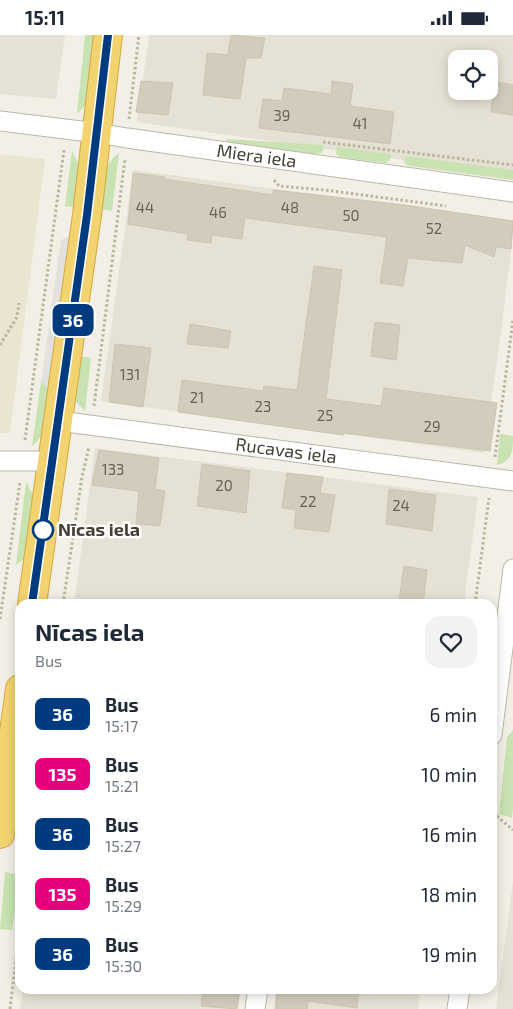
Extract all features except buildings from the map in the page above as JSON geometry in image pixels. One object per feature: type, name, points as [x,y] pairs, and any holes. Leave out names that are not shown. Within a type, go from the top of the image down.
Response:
[{"type":"highway","points":[[33,599],[59,421],[108,35]]},
{"type":"highway","points":[[0,834],[4,777],[15,720]]},
{"type":"street","name":"Miera iela","points":[[0,121],[513,192]]},
{"type":"street","name":"Rucavas iela","points":[[59,421],[513,481]]},
{"type":"street","points":[[0,461],[53,461]]},
{"type":"street","points":[[497,725],[504,710],[513,569]]},
{"type":"street","points":[[255,1009],[257,994]]},
{"type":"street","points":[[457,1009],[459,994]]},
{"type":"path","points":[[129,119],[139,35]]},
{"type":"path","points":[[25,440],[64,150]]},
{"type":"path","points":[[96,393],[125,159]]},
{"type":"path","points":[[0,345],[17,317],[19,303]]},
{"type":"path","points":[[494,465],[513,320]]},
{"type":"path","points":[[64,599],[82,477],[89,444]]},
{"type":"path","points":[[0,619],[20,480]]},
{"type":"path","points":[[476,599],[488,498]]},
{"type":"path","points":[[497,816],[513,831]]},
{"type":"path","points":[[10,1009],[15,968]]},
{"type":"shaded area","points":[[0,35],[65,35],[56,99],[0,94]]},
{"type":"shaded area","points":[[149,35],[513,35],[513,176],[137,122]]},
{"type":"shaded area","points":[[0,154],[45,159],[10,433],[0,433]]},
{"type":"shaded area","points":[[133,170],[513,221],[502,325],[484,453],[101,401]]},
{"type":"shaded area","points":[[71,235],[49,389],[41,382],[61,240]]},
{"type":"shaded area","points":[[95,448],[478,497],[465,599],[75,599]]},
{"type":"shaded area","points":[[513,881],[513,1009],[496,1009]]},
{"type":"shaded area","points":[[22,994],[236,994],[235,1009],[20,1009]]},
{"type":"shaded area","points":[[276,994],[420,994],[418,1009],[275,1009]]},
{"type":"green space","points":[[85,35],[94,35],[87,100],[84,107],[77,114]]},
{"type":"green space","points":[[226,139],[323,145],[324,149],[321,153],[313,154],[228,142]]},
{"type":"green space","points":[[337,147],[391,154],[390,159],[386,163],[340,157],[336,154]]},
{"type":"green space","points":[[72,151],[79,165],[74,207],[65,206]]},
{"type":"green space","points":[[119,153],[112,211],[101,209],[106,171],[113,158]]},
{"type":"green space","points":[[405,156],[513,170],[513,180],[410,166],[404,163]]},
{"type":"green space","points":[[80,356],[91,358],[85,411],[76,402]]},
{"type":"green space","points":[[41,382],[49,389],[47,412],[41,435],[32,446]]},
{"type":"green space","points":[[500,434],[513,436],[513,446],[509,458],[497,465]]},
{"type":"green space","points":[[26,482],[33,495],[26,557],[16,565]]},
{"type":"green space","points":[[513,730],[512,818],[499,814],[507,737]]},
{"type":"green space","points":[[5,872],[15,874],[15,909],[12,930],[0,929]]},
{"type":"bus line","name":"36","points":[[33,599],[87,215],[108,35]]},
{"type":"place","name":"Nīcas iela","points":[[43,530]]}]
